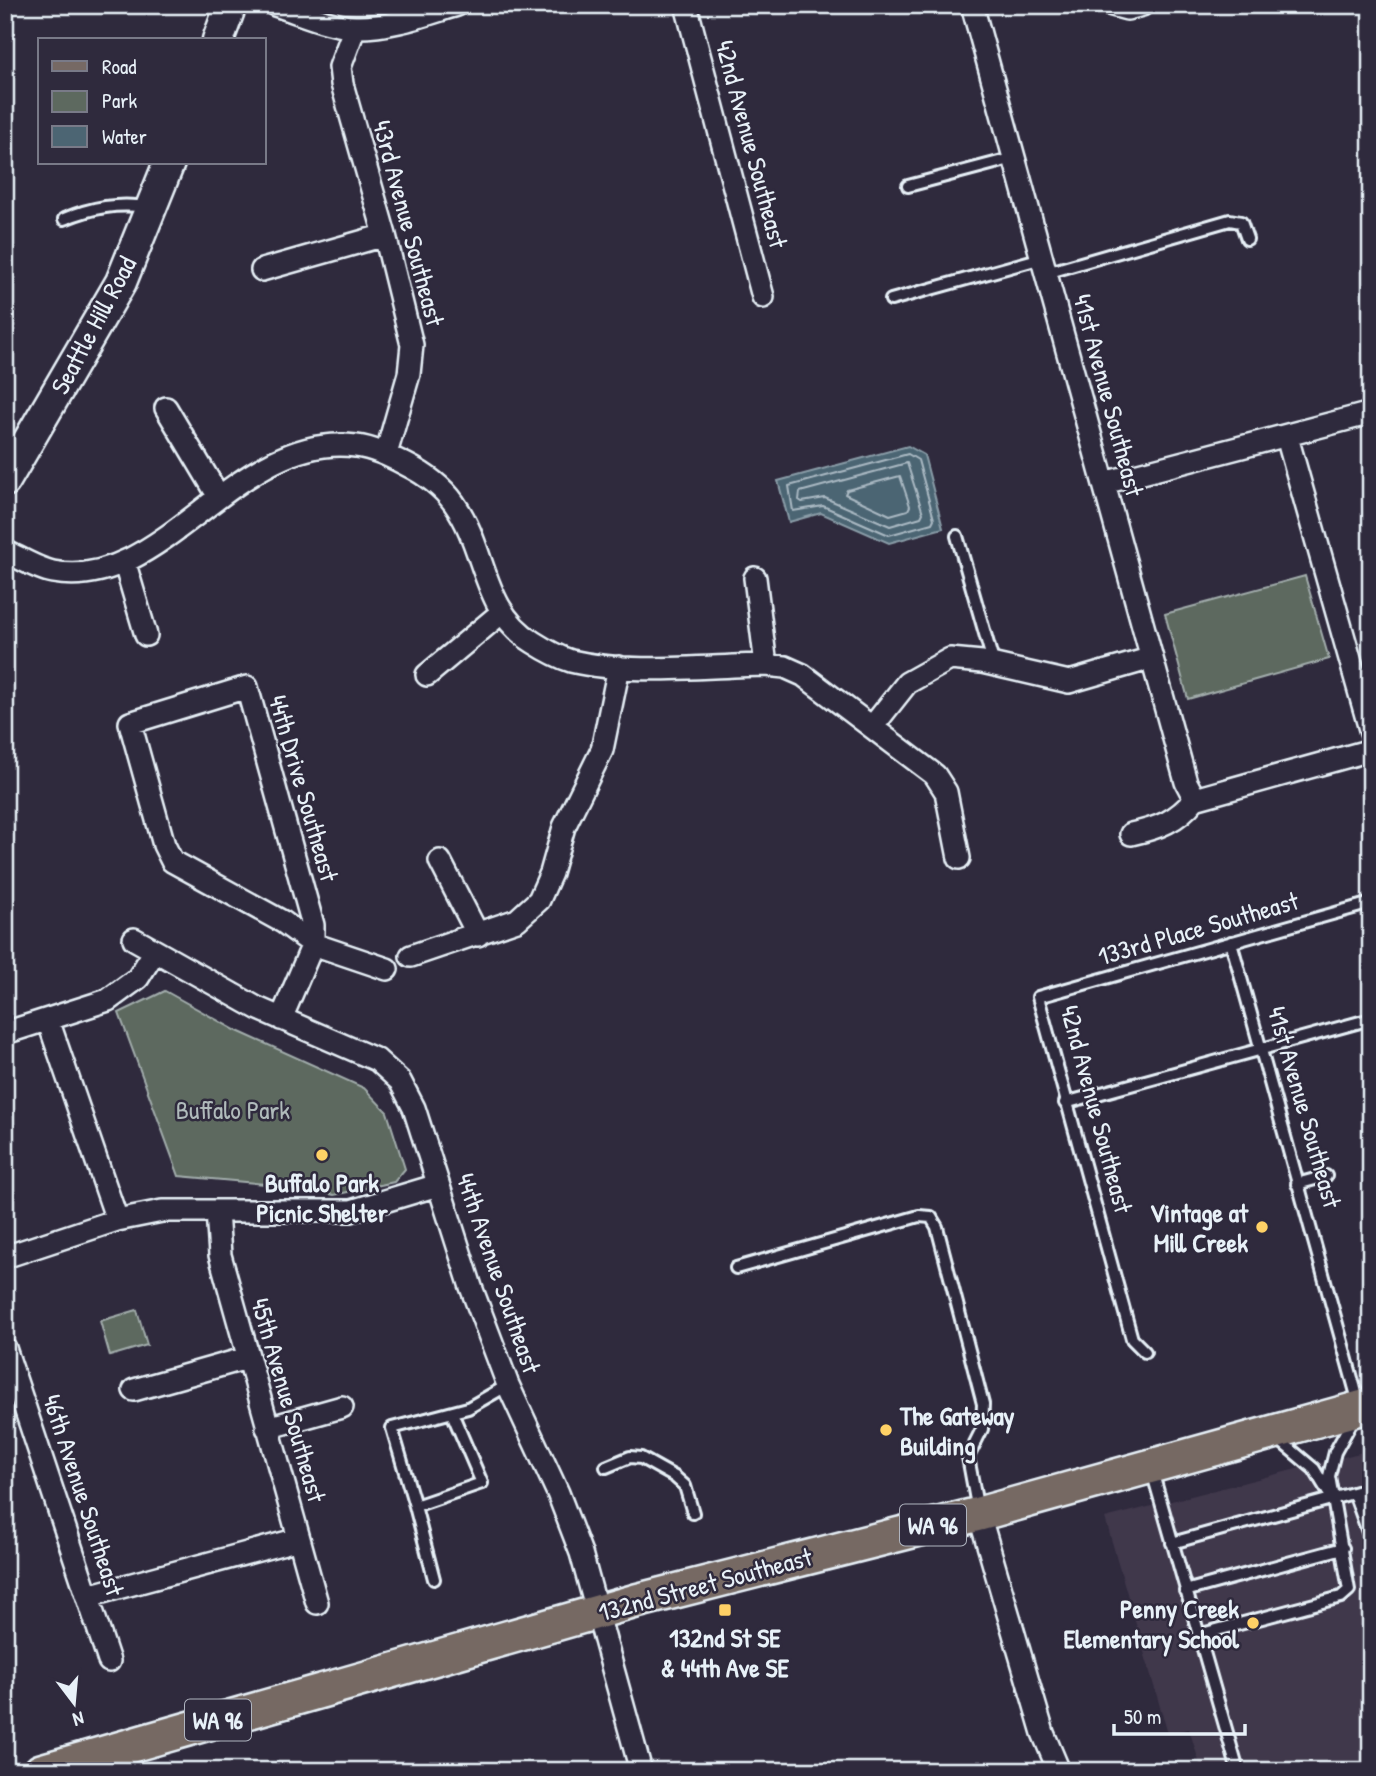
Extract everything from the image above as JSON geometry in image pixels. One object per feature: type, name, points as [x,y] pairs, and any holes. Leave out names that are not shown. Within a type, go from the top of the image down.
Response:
[{"type":"main road","points":[[219,38],[232,5]]},
{"type":"main road","name":"Seattle Hill Road","points":[[5,481],[121,282],[169,164]]},
{"type":"main road","name":"132nd Street Southeast","points":[[41,1771],[595,1612],[979,1514],[1365,1406]]},
{"type":"street","points":[[275,5],[334,24],[355,27],[390,24],[445,7]]},
{"type":"street","name":"42nd Avenue Southeast","points":[[686,5],[763,298]]},
{"type":"street","name":"41st Avenue Southeast","points":[[972,5],[1186,782],[1195,799]]},
{"type":"street","points":[[1112,5],[1127,9],[1142,5]]},
{"type":"street","name":"43rd Avenue Southeast","points":[[355,27],[340,67],[342,84],[385,235],[412,345],[409,373],[386,454]]},
{"type":"street","points":[[262,270],[385,235]]},
{"type":"street","points":[[166,408],[219,497]]},
{"type":"street","points":[[1104,483],[1371,413]]},
{"type":"street","points":[[1287,437],[1371,733]]},
{"type":"street","points":[[5,551],[51,572],[96,571],[125,564],[219,497],[266,466],[295,451],[315,445],[359,446],[386,454],[417,470],[454,502],[467,525],[501,613],[519,633],[570,660],[619,667],[766,665],[785,667],[803,675],[935,775],[946,792],[959,858]]},
{"type":"street","points":[[125,564],[146,635]]},
{"type":"street","points":[[755,578],[766,665]]},
{"type":"street","points":[[427,675],[501,613]]},
{"type":"street","points":[[873,726],[907,683],[936,664],[950,659],[994,665],[1069,682],[1152,658]]},
{"type":"street","points":[[411,956],[478,935],[517,919],[539,900],[551,873],[564,827],[602,750],[619,667]]},
{"type":"street","name":"44th Drive Southeast","points":[[247,687],[313,925],[313,944],[283,922],[172,861],[164,845],[130,723],[247,687]]},
{"type":"street","points":[[1131,834],[1156,829],[1181,816],[1195,799],[1371,750]]},
{"type":"street","points":[[440,861],[478,935]]},
{"type":"street","name":"44th Avenue Southeast","points":[[134,939],[281,1019],[377,1060],[400,1081],[414,1108],[508,1385],[572,1529],[641,1771]]},
{"type":"street","points":[[281,1019],[313,944],[387,969]]},
{"type":"street","points":[[5,1033],[108,1000],[138,978],[155,951]]},
{"type":"street","points":[[48,1020],[117,1220]]},
{"type":"street","points":[[5,1256],[117,1220],[162,1211],[351,1211],[438,1185]]},
{"type":"street","name":"45th Avenue Southeast","points":[[217,1211],[220,1255],[317,1603]]},
{"type":"street","name":"46th Avenue Southeast","points":[[5,1348],[109,1661]]},
{"type":"street","points":[[134,1390],[247,1358]]},
{"type":"street","points":[[267,1428],[342,1407]]},
{"type":"street","points":[[979,1514],[1043,1732],[1059,1771]]},
{"type":"street","points":[[88,1596],[299,1539]]},
{"type":"lane","points":[[908,186],[1014,158]]},
{"type":"lane","points":[[64,219],[92,207],[124,204],[151,207]]},
{"type":"lane","points":[[891,300],[1230,220],[1241,222],[1247,239]]},
{"type":"lane","points":[[957,536],[994,665]]},
{"type":"lane","name":"133rd Place Southeast","points":[[1038,997],[1371,903]]},
{"type":"lane","name":"41st Avenue Southeast","points":[[1231,942],[1297,1184],[1365,1406]]},
{"type":"lane","name":"42nd Avenue Southeast","points":[[1038,997],[1132,1339],[1145,1352]]},
{"type":"lane","points":[[1065,1103],[1371,1019]]},
{"type":"lane","points":[[1297,1184],[1326,1176]]},
{"type":"lane","points":[[736,1268],[919,1216],[931,1217],[937,1227],[983,1404],[982,1429],[968,1457],[979,1514]]},
{"type":"lane","points":[[434,1579],[392,1428],[468,1408],[508,1385]]},
{"type":"lane","points":[[1198,1634],[1341,1597],[1349,1590],[1329,1476],[1335,1452],[1365,1406]]},
{"type":"lane","points":[[415,1506],[482,1483],[452,1413]]},
{"type":"lane","points":[[1269,1432],[1314,1469],[1331,1499]]},
{"type":"lane","points":[[606,1467],[630,1457],[641,1458],[675,1477],[685,1486],[693,1513]]},
{"type":"lane","points":[[1150,1467],[1238,1771]]},
{"type":"lane","points":[[1172,1543],[1371,1488]]},
{"type":"lane","points":[[1354,1493],[1368,1532],[1371,1532]]},
{"type":"lane","points":[[1185,1591],[1343,1548]]},
{"type":"shaded area","name":"Penny Creek Elementary School","points":[[1371,1450],[1371,1771],[1202,1771],[1189,1729],[1168,1734],[1105,1518]]},
{"type":"green space","points":[[1305,576],[1329,659],[1188,699],[1165,614]]},
{"type":"green space","name":"Buffalo Park","points":[[165,991],[235,1030],[364,1088],[387,1112],[405,1169],[394,1182],[334,1195],[298,1187],[179,1176],[119,1013]]},
{"type":"green space","points":[[137,1310],[147,1345],[110,1356],[100,1321]]},
{"type":"water","points":[[908,446],[924,455],[943,528],[889,543],[821,513],[789,522],[778,481]]},
{"type":"place","name":"Buffalo Park Picnic Shelter","points":[[322,1155]]},
{"type":"place","name":"Vintage at Mill Creek","points":[[1262,1227]]},
{"type":"place","name":"The Gateway Building","points":[[886,1430]]},
{"type":"place","name":"132nd St SE & 44th Ave SE","points":[[725,1610]]},
{"type":"place","name":"Penny Creek Elementary School","points":[[1253,1623]]}]
